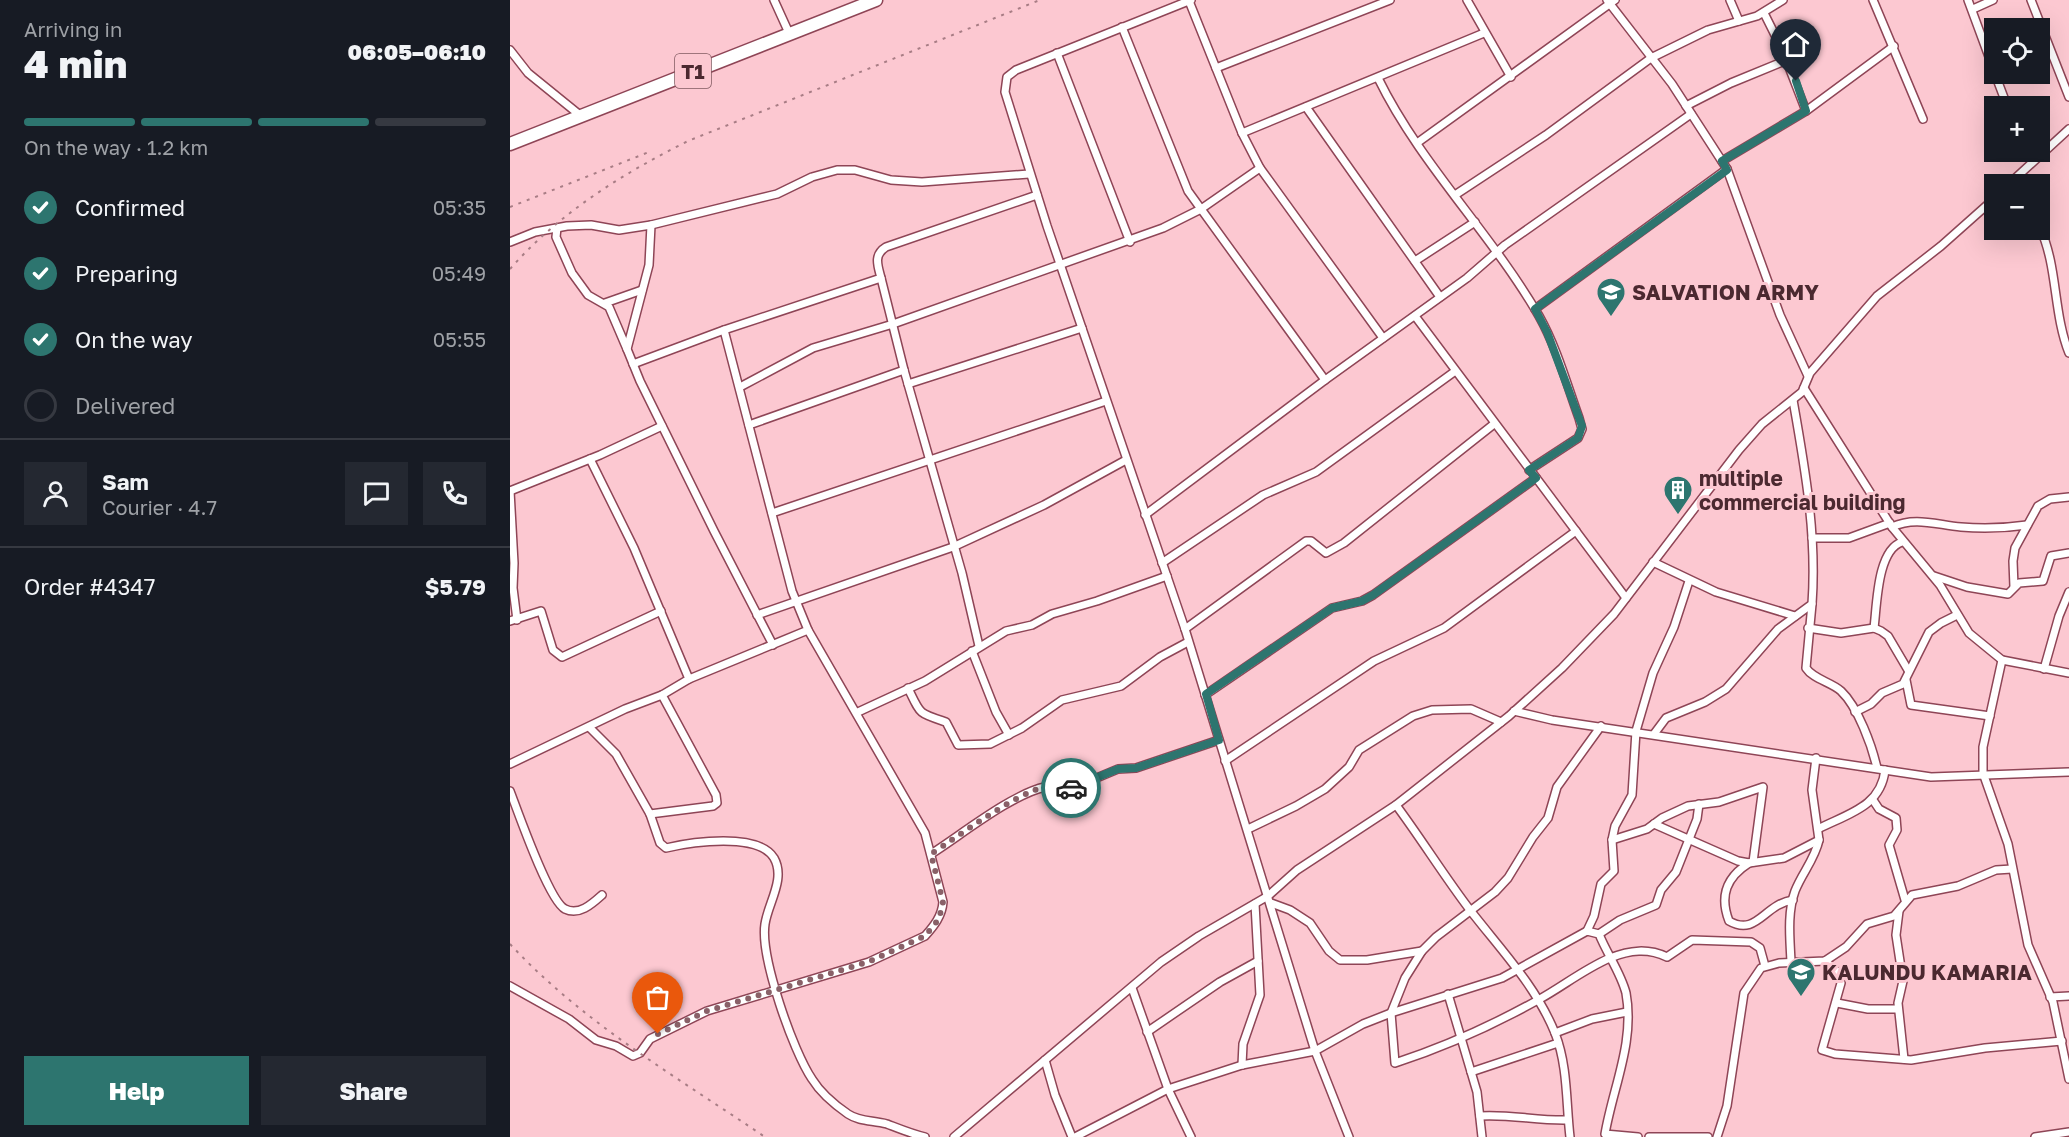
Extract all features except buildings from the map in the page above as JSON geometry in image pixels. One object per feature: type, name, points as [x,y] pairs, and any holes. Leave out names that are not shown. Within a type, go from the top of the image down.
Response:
[{"type":"highway","name":"T1","points":[[510,144],[876,0]]},
{"type":"street","points":[[774,0],[789,33]]},
{"type":"street","points":[[1348,1137],[1315,1050],[1185,629],[1029,174],[1005,92],[1005,82],[1016,70],[1190,0],[1242,133],[1260,168],[1383,338]]},
{"type":"street","points":[[1216,68],[1390,0]]},
{"type":"street","points":[[1467,0],[1511,77]]},
{"type":"street","points":[[1730,0],[1739,21]]},
{"type":"street","points":[[1455,195],[1546,135],[1651,58],[1708,30],[1764,13],[1784,0]]},
{"type":"street","points":[[1873,0],[1923,119]]},
{"type":"street","points":[[1968,0],[1984,41]]},
{"type":"street","points":[[1973,9],[1994,0]]},
{"type":"street","points":[[2031,0],[2069,97]]},
{"type":"street","points":[[1417,143],[1511,77],[1610,1],[1686,106],[1727,170],[1780,315],[1809,376]]},
{"type":"street","points":[[1764,13],[1787,60],[1806,111]]},
{"type":"street","points":[[1122,27],[1181,177],[1201,209],[1325,380]]},
{"type":"street","points":[[1242,133],[1484,33]]},
{"type":"street","points":[[1722,161],[1806,111],[1894,46]]},
{"type":"street","points":[[510,50],[528,73],[581,116]]},
{"type":"street","points":[[1057,53],[1130,242]]},
{"type":"street","points":[[1686,106],[1731,83],[1787,60]]},
{"type":"street","points":[[1378,78],[1394,112],[1496,252],[1535,309],[1547,332],[1582,429],[1578,438],[1529,470]]},
{"type":"street","points":[[1306,107],[1440,297]]},
{"type":"street","points":[[1145,515],[1325,380],[1415,316],[1496,252],[1691,114]]},
{"type":"street","points":[[2025,174],[2069,129]]},
{"type":"street","points":[[740,387],[804,351],[893,324],[1130,242],[1201,209],[1260,168]]},
{"type":"street","points":[[1535,309],[1727,170]]},
{"type":"street","points":[[510,242],[557,228],[585,225],[619,230],[651,225],[777,194],[812,177],[837,171],[855,171],[891,180],[922,182],[1029,174]]},
{"type":"street","points":[[980,646],[962,573],[903,370],[877,258],[886,248],[1037,195]]},
{"type":"street","points":[[954,1137],[1161,962],[1199,936],[1255,904],[1270,899],[1297,870],[1396,806],[1514,711],[1598,632],[1739,450],[1762,424],[1793,400],[1804,388],[1809,376],[1877,296],[1941,246],[1984,208]]},
{"type":"street","points":[[1415,261],[1474,222]]},
{"type":"street","points":[[627,349],[649,265],[651,225]]},
{"type":"street","points":[[557,228],[556,237],[572,273],[588,295],[605,303],[662,426],[773,645]]},
{"type":"street","points":[[2044,240],[2069,353]]},
{"type":"street","points":[[633,364],[724,330],[881,278]]},
{"type":"street","points":[[605,303],[642,290]]},
{"type":"street","points":[[1415,316],[1454,372],[1626,598]]},
{"type":"street","points":[[908,384],[1082,328]]},
{"type":"street","points":[[510,986],[569,1019],[596,1040],[610,1043],[633,1056],[638,1055],[650,1039],[707,1011],[868,962],[925,936],[939,919],[943,902],[924,834],[858,712],[808,630],[796,602],[724,330]]},
{"type":"street","points":[[749,424],[903,370]]},
{"type":"street","points":[[1162,563],[1263,495],[1316,472],[1454,372]]},
{"type":"street","points":[[1804,388],[1902,542],[1934,576],[1969,633],[2002,660],[2069,673]]},
{"type":"street","points":[[1793,400],[1810,499],[1814,560],[1806,668],[1842,692],[1855,712],[1872,748],[1877,768]]},
{"type":"street","points":[[772,513],[1106,401]]},
{"type":"street","points":[[1185,629],[1306,541],[1311,541],[1326,553],[1344,543],[1494,424]]},
{"type":"street","points":[[661,611],[562,657],[553,650],[541,611],[514,621],[510,491],[590,459],[662,426]]},
{"type":"street","points":[[590,459],[634,548],[645,580],[661,611],[689,679]]},
{"type":"street","points":[[757,615],[953,547],[1044,505],[1126,460]]},
{"type":"street","points":[[1206,694],[1332,608],[1362,601],[1373,595],[1536,478]]},
{"type":"street","points":[[2014,587],[2015,548],[2038,506],[2045,501],[2069,497]]},
{"type":"street","points":[[1812,538],[1849,538],[1904,521],[1915,520],[1977,528],[2027,525]]},
{"type":"street","points":[[1225,761],[1374,661],[1444,628],[1576,531]]},
{"type":"street","points":[[1874,628],[1883,565],[1891,548],[1902,542]]},
{"type":"street","points":[[1934,576],[2008,594],[2019,583],[2043,581],[2051,556],[2069,553]]},
{"type":"street","points":[[1653,562],[1689,582],[1795,616]]},
{"type":"street","points":[[858,712],[909,688],[1006,632],[1032,625],[1052,614],[1167,576]]},
{"type":"street","points":[[1045,1060],[1055,1095],[1074,1137],[1168,1089],[1242,1065],[1315,1050],[1363,1024],[1391,1013],[1520,970],[1587,931],[1594,916],[1601,884],[1614,871],[1612,840],[1615,826],[1632,795],[1636,731],[1653,673],[1674,627],[1689,582]]},
{"type":"street","points":[[2044,669],[2065,613],[2069,592]]},
{"type":"street","points":[[1654,734],[1666,718],[1705,702],[1726,689],[1778,629],[1812,604]]},
{"type":"street","points":[[1957,615],[1929,632],[1908,670],[1906,680],[1908,701],[1911,705],[1990,717]]},
{"type":"street","points":[[1809,628],[1851,633],[1874,628],[1888,636],[1908,670]]},
{"type":"street","points":[[510,764],[625,709],[662,695],[689,679],[808,630]]},
{"type":"street","points":[[909,688],[921,713],[928,718],[946,722],[958,745],[990,744],[1009,735],[1062,699],[1120,686],[1160,657],[1188,642]]},
{"type":"street","points":[[972,651],[996,712],[1009,735]]},
{"type":"street","points":[[2002,660],[1983,747],[1983,773],[2008,844],[2028,945],[2050,997],[2069,1079]]},
{"type":"street","points":[[1855,712],[1906,680]]},
{"type":"street","points":[[650,814],[717,803],[717,795],[662,695]]},
{"type":"street","points":[[1248,829],[1296,807],[1325,789],[1349,766],[1359,750],[1413,716],[1432,710],[1471,709],[1501,722]]},
{"type":"street","points":[[1514,711],[1552,720],[1931,777],[1983,773],[2069,772]]},
{"type":"street","points":[[1601,726],[1557,787],[1548,818],[1533,837],[1508,878],[1496,892],[1470,910],[1422,951],[1405,978],[1391,1013],[1395,1063],[1460,1038],[1538,1000],[1609,959],[1644,950],[1667,957],[1692,940],[1723,940],[1756,943],[1765,966]]},
{"type":"street","points":[[589,727],[616,753],[650,814],[660,843],[666,848],[715,841],[757,846],[773,856],[777,866],[777,878],[764,931],[776,990],[812,1080],[838,1107],[858,1120],[886,1124],[925,1137]]},
{"type":"street","points":[[931,854],[981,821],[1042,788],[1056,788],[1063,792],[1118,769],[1136,768],[1219,740]]},
{"type":"street","points":[[1791,962],[1793,900],[1800,879],[1816,853],[1819,840],[1812,790],[1816,758]]},
{"type":"street","points":[[1818,829],[1873,800],[1880,792],[1885,770]]},
{"type":"street","points":[[1612,840],[1631,835],[1677,811],[1699,804],[1719,802],[1762,787],[1751,862]]},
{"type":"street","points":[[510,791],[542,872],[559,905],[569,910],[582,910],[602,895]]},
{"type":"street","points":[[1873,800],[1879,809],[1896,818],[1898,830],[1889,845],[1905,900]]},
{"type":"street","points":[[1587,931],[1599,934],[1620,920],[1656,905],[1661,890],[1675,874],[1697,819],[1699,804]]},
{"type":"street","points":[[1396,806],[1470,910],[1520,970],[1538,1000],[1558,1043],[1564,1070],[1570,1137]]},
{"type":"street","points":[[1654,824],[1738,861],[1751,862],[1784,858],[1819,840]]},
{"type":"street","points":[[1751,862],[1737,870],[1723,896],[1729,921],[1743,924],[1757,922],[1772,906],[1793,900]]},
{"type":"street","points":[[1904,1059],[1898,1009],[1903,981],[1896,935],[1899,911],[1905,900],[1912,895],[1958,886],[1996,870],[2012,869]]},
{"type":"street","points":[[1270,899],[1310,923],[1329,951],[1340,960],[1367,960],[1422,951]]},
{"type":"street","points":[[1242,1065],[1243,1044],[1260,995],[1255,904]]},
{"type":"street","points":[[1717,1137],[1727,1106],[1744,993],[1765,966],[1791,962],[1825,961],[1846,947],[1867,924],[1899,911]]},
{"type":"street","points":[[1599,934],[1609,959],[1623,984],[1627,1012],[1624,1060],[1613,1092],[1605,1136],[1638,1137]]},
{"type":"street","points":[[1147,1032],[1220,982],[1258,961]]},
{"type":"street","points":[[1825,961],[1838,972],[1841,978],[1837,1003],[1822,1050],[1835,1054],[1904,1059],[2062,1041]]},
{"type":"street","points":[[1132,987],[1168,1089],[1191,1137]]},
{"type":"street","points":[[1448,994],[1471,1072],[1482,1137]]},
{"type":"street","points":[[2050,997],[2069,996]]},
{"type":"street","points":[[1837,1003],[1868,1009],[1898,1009]]},
{"type":"street","points":[[1555,1033],[1592,1019],[1627,1012]]},
{"type":"street","points":[[1471,1072],[1558,1043]]},
{"type":"street","points":[[1480,1116],[1568,1120]]},
{"type":"street","points":[[2035,1137],[2069,1132]]},
{"type":"street","points":[[1649,1137],[1708,1137]]},
{"type":"railway","points":[[510,269],[549,230],[593,196],[639,167],[688,141],[1040,0]]},
{"type":"railway","points":[[510,207],[649,152]]},
{"type":"railway","points":[[510,944],[568,999],[599,1024],[765,1137]]},
{"type":"way so far","points":[[658,1034],[707,1011],[868,962],[925,936],[939,919],[943,902],[931,854],[981,821],[1042,788],[1056,788],[1063,792],[1071,788]]},
{"type":"place","name":"SALVATION ARMY","points":[[1611,318]]},
{"type":"place","name":"multiple commercial building","points":[[1678,516]]},
{"type":"place","name":"KALUNDU KAMARIA","points":[[1801,998]]},
{"type":"route","points":[[1071,788],[1118,769],[1136,768],[1219,740],[1206,694],[1332,608],[1362,601],[1373,595],[1536,478],[1529,470],[1578,438],[1582,426],[1547,332],[1535,309],[1727,170],[1722,161],[1806,111],[1796,81]]}]
